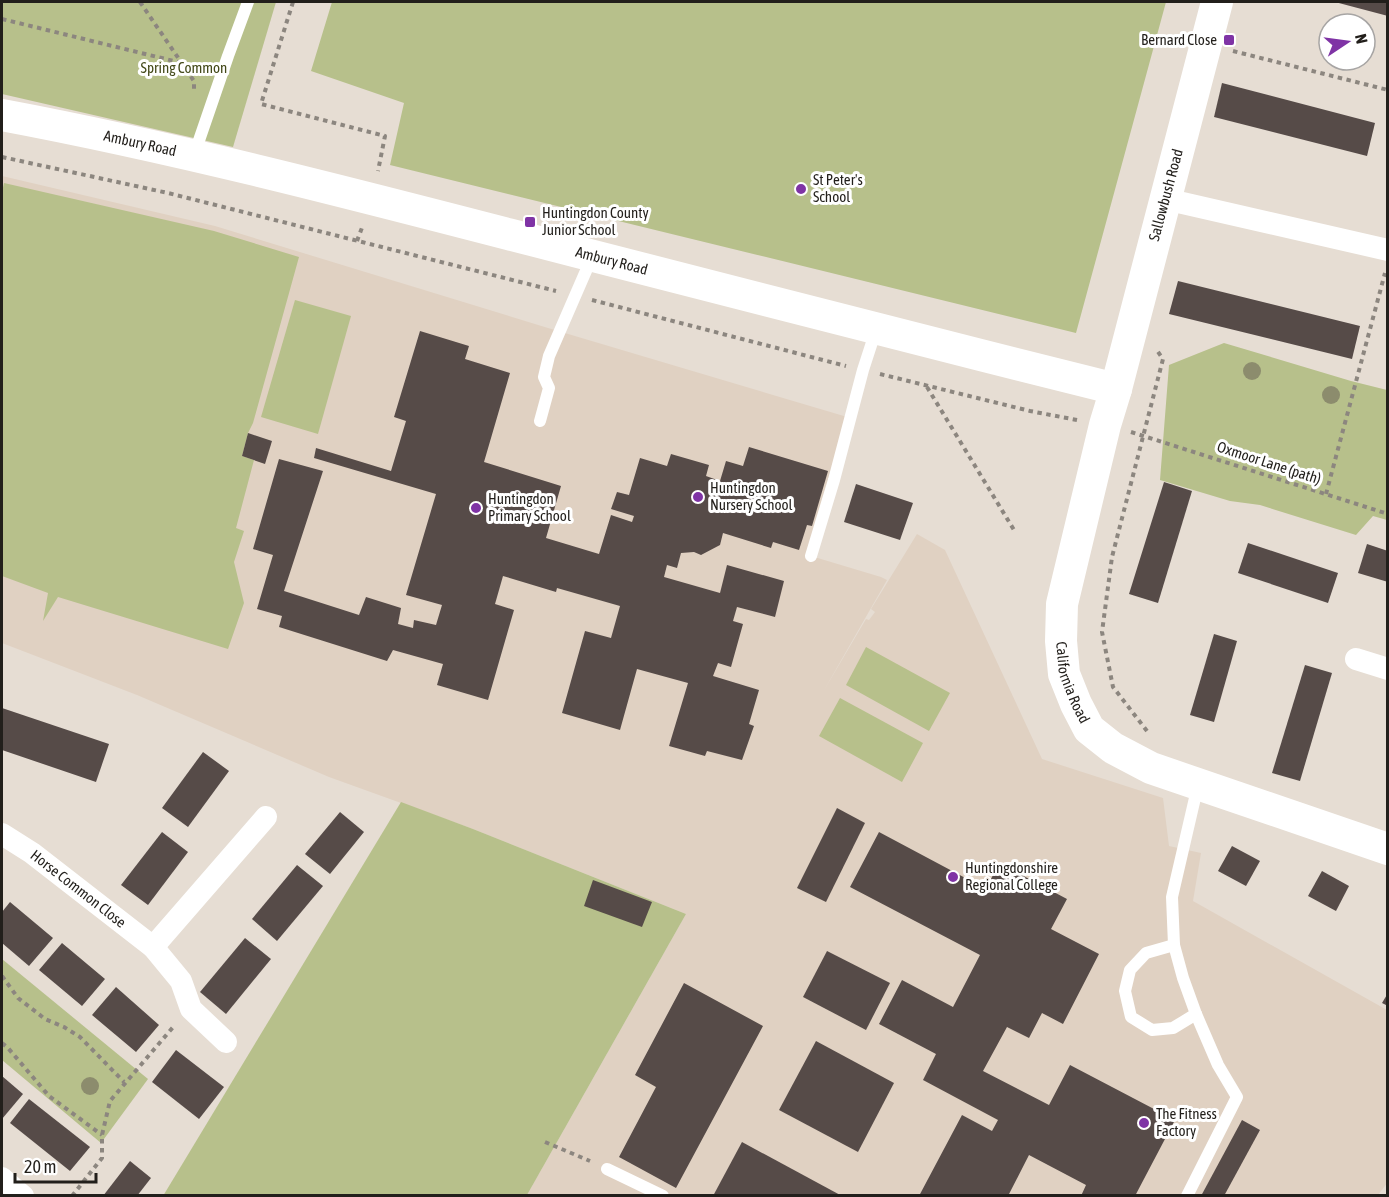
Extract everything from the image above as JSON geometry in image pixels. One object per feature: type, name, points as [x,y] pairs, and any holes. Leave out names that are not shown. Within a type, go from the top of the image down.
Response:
[{"type":"street","name":"Sallowbush Road","points":[[1116,388],[1217,2]]},
{"type":"street","name":"Ambury Road","points":[[2,115],[66,127],[373,199],[876,330],[1116,388]]},
{"type":"street","points":[[1165,199],[1387,251]]},
{"type":"street","name":"California Road","points":[[1116,388],[1105,424],[1062,604],[1061,641],[1064,674],[1089,729],[1113,748],[1151,768],[1388,849]]},
{"type":"street","points":[[1356,659],[1388,669]]},
{"type":"street","points":[[153,947],[266,817]]},
{"type":"street","name":"Horse Common Close","points":[[2,834],[32,853],[153,947],[181,981],[191,1009],[226,1042]]},
{"type":"street","points":[[2,1178],[23,1196]]},
{"type":"lane","points":[[194,156],[248,2]]},
{"type":"lane","points":[[540,422],[549,388],[544,377],[549,356],[592,256]]},
{"type":"lane","points":[[811,556],[876,330]]},
{"type":"lane","points":[[1187,1196],[1237,1097],[1218,1065],[1196,1014],[1174,945],[1172,897],[1198,785]]},
{"type":"lane","points":[[1174,945],[1146,953],[1130,970],[1125,991],[1131,1017],[1152,1030],[1173,1028],[1196,1014]]},
{"type":"lane","points":[[607,1168],[663,1196]]},
{"type":"path","points":[[140,2],[194,81],[194,102]]},
{"type":"path","points":[[293,2],[261,104],[385,136],[373,199],[357,241]]},
{"type":"path","points":[[2,19],[182,63]]},
{"type":"path","points":[[1206,44],[1388,90]]},
{"type":"path","points":[[1326,494],[1387,266],[1387,251]]},
{"type":"path","points":[[1134,317],[1163,359],[1112,557],[1102,632],[1113,687],[1148,733]]},
{"type":"path","points":[[927,386],[1014,530]]},
{"type":"path","name":"Oxmoor Lane (path)","points":[[1143,436],[1388,514]]},
{"type":"path","points":[[2,976],[18,998],[45,1019],[80,1037],[124,1082]]},
{"type":"path","points":[[72,1196],[102,1158],[102,1135],[110,1101],[177,1022],[181,1006],[181,981]]},
{"type":"path","points":[[2,1043],[49,1096],[102,1135]]},
{"type":"path","points":[[545,1142],[607,1168]]},
{"type":"shaded area","points":[[2,176],[215,226],[854,419],[811,556],[887,580],[823,692],[866,619],[869,620],[875,612],[871,609],[917,534],[945,550],[1042,759],[1163,798],[1169,846],[1201,853],[1193,901],[1387,1010],[1388,1182],[1378,1195],[527,1195],[686,914],[473,829],[329,777],[137,695],[2,643]]},
{"type":"green space","name":"Spring Common","points":[[2,2],[276,2],[233,147],[2,94]]},
{"type":"green space","name":"St Peter's School","points":[[332,2],[1166,2],[1076,333],[390,165],[404,103],[311,71]]},
{"type":"green space","points":[[4,183],[214,231],[299,257],[242,456],[254,460],[236,528],[244,531],[234,562],[244,603],[228,649],[58,597],[43,621],[48,593],[2,576],[2,192]]},
{"type":"green space","points":[[295,300],[351,316],[318,434],[261,417]]},
{"type":"green space","points":[[1224,343],[1387,390],[1387,520],[1373,516],[1356,535],[1260,505],[1230,501],[1160,480],[1169,365]]},
{"type":"green space","points":[[866,647],[950,693],[929,731],[846,685]]},
{"type":"green space","points":[[840,698],[923,743],[902,782],[819,736]]},
{"type":"green space","points":[[401,802],[686,914],[527,1195],[163,1196]]},
{"type":"green space","points":[[2,959],[148,1079],[101,1143],[2,1060]]},
{"type":"building","points":[[1335,2],[1388,2],[1388,16]]},
{"type":"building","points":[[1222,83],[1375,123],[1367,156],[1214,117]]},
{"type":"building","points":[[1178,281],[1360,326],[1352,359],[1169,314]]},
{"type":"building","points":[[420,331],[469,346],[465,359],[510,373],[484,462],[561,486],[546,538],[599,554],[611,515],[632,522],[634,516],[611,509],[617,492],[629,495],[640,458],[667,466],[671,454],[709,465],[706,476],[720,481],[726,461],[743,466],[749,447],[828,471],[812,526],[807,525],[799,550],[773,542],[771,548],[723,533],[720,545],[701,555],[694,552],[681,553],[677,568],[667,565],[664,577],[720,593],[727,565],[784,581],[775,617],[737,607],[733,621],[743,624],[731,667],[718,663],[713,676],[759,690],[749,724],[754,726],[742,760],[707,751],[705,756],[669,746],[688,683],[637,669],[620,730],[562,713],[585,631],[611,638],[620,606],[557,588],[556,592],[503,576],[495,604],[514,610],[488,700],[437,685],[443,664],[393,650],[387,661],[279,627],[282,616],[257,609],[273,555],[253,549],[279,459],[323,471],[284,591],[359,615],[366,597],[401,608],[398,624],[413,628],[414,620],[436,625],[442,605],[406,595],[436,494],[314,458],[316,448],[391,471],[406,421],[394,417]]},
{"type":"building","points":[[248,433],[272,441],[265,464],[242,456]]},
{"type":"building","points":[[1164,482],[1192,491],[1158,603],[1129,594]]},
{"type":"building","points":[[856,484],[913,503],[900,540],[844,522]]},
{"type":"building","points":[[1248,543],[1338,573],[1328,603],[1238,573]]},
{"type":"building","points":[[1367,544],[1388,551],[1388,582],[1358,573]]},
{"type":"building","points":[[1214,634],[1237,641],[1214,722],[1190,715]]},
{"type":"building","points":[[1305,665],[1332,673],[1300,781],[1272,773]]},
{"type":"building","points":[[2,708],[109,744],[96,782],[2,750]]},
{"type":"building","points":[[203,752],[229,771],[188,827],[162,808]]},
{"type":"building","points":[[837,808],[865,823],[826,902],[797,888]]},
{"type":"building","points":[[340,812],[364,832],[330,874],[305,854]]},
{"type":"building","points":[[162,832],[188,852],[148,905],[121,885]]},
{"type":"building","points":[[879,832],[986,889],[999,863],[1067,899],[1051,929],[1099,954],[1063,1024],[1042,1013],[1029,1038],[1007,1027],[983,1071],[1049,1105],[1070,1065],[1175,1120],[1135,1196],[1081,1196],[1086,1185],[1029,1155],[1008,1196],[919,1196],[962,1115],[992,1131],[998,1120],[923,1080],[936,1054],[879,1024],[902,980],[953,1007],[980,955],[850,887]]},
{"type":"building","points":[[1232,846],[1260,861],[1246,886],[1218,871]]},
{"type":"building","points":[[297,865],[323,886],[277,941],[252,919]]},
{"type":"building","points":[[1322,871],[1349,886],[1336,911],[1308,896]]},
{"type":"building","points":[[593,880],[652,902],[642,927],[584,906]]},
{"type":"building","points":[[10,902],[53,938],[29,966],[2,943],[2,912]]},
{"type":"building","points":[[245,938],[271,959],[226,1014],[200,992]]},
{"type":"building","points":[[62,943],[105,979],[82,1006],[39,970]]},
{"type":"building","points":[[827,951],[890,983],[866,1030],[803,997]]},
{"type":"building","points":[[684,983],[763,1026],[676,1188],[619,1157],[656,1087],[635,1075]]},
{"type":"building","points":[[116,987],[159,1025],[136,1052],[92,1015]]},
{"type":"building","points":[[1388,993],[1388,1006],[1382,1003]]},
{"type":"building","points":[[816,1041],[894,1083],[858,1152],[779,1110]]},
{"type":"building","points":[[176,1050],[224,1087],[199,1119],[152,1082]]},
{"type":"building","points":[[2,1076],[23,1094],[2,1119]]},
{"type":"building","points":[[29,1099],[90,1147],[70,1171],[10,1123]]},
{"type":"building","points":[[1242,1120],[1260,1130],[1224,1196],[1201,1196]]},
{"type":"building","points":[[742,1142],[842,1196],[713,1196]]},
{"type":"building","points":[[130,1161],[151,1178],[137,1196],[103,1196]]},
{"type":"place","name":"Bernard Close","points":[[1229,40]]},
{"type":"place","name":"St Peter's School","points":[[801,189]]},
{"type":"place","name":"Huntingdon County Junior School","points":[[530,222]]},
{"type":"place","name":"Huntingdon Nursery School","points":[[698,497]]},
{"type":"place","name":"Huntingdon Primary School","points":[[476,508]]},
{"type":"place","name":"Huntingdonshire Regional College","points":[[953,877]]},
{"type":"place","name":"The Fitness Factory","points":[[1144,1123]]}]
